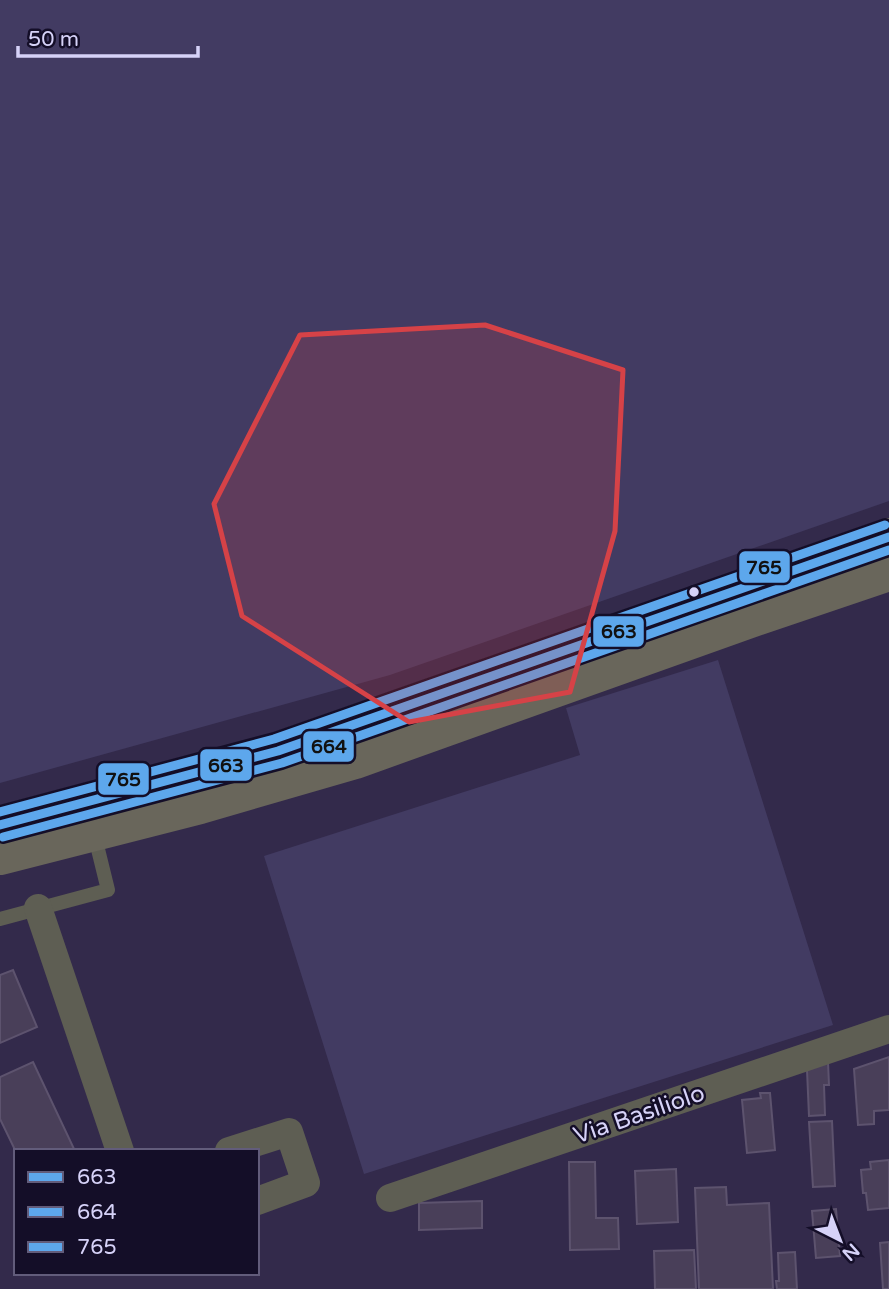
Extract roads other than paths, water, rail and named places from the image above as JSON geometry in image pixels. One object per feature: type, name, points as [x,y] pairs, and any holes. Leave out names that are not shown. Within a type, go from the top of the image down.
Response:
[{"type":"main road","points":[[0,825],[302,744],[715,596],[889,537]]},
{"type":"main road","points":[[0,856],[200,805],[355,760],[889,572]]},
{"type":"street","points":[[38,908],[119,1149]]},
{"type":"street","name":"Via Basiliolo","points":[[390,1198],[889,1029]]},
{"type":"street","points":[[235,1149],[289,1132],[306,1183],[259,1200]]},
{"type":"lane","points":[[0,919],[108,890],[94,832]]}]
